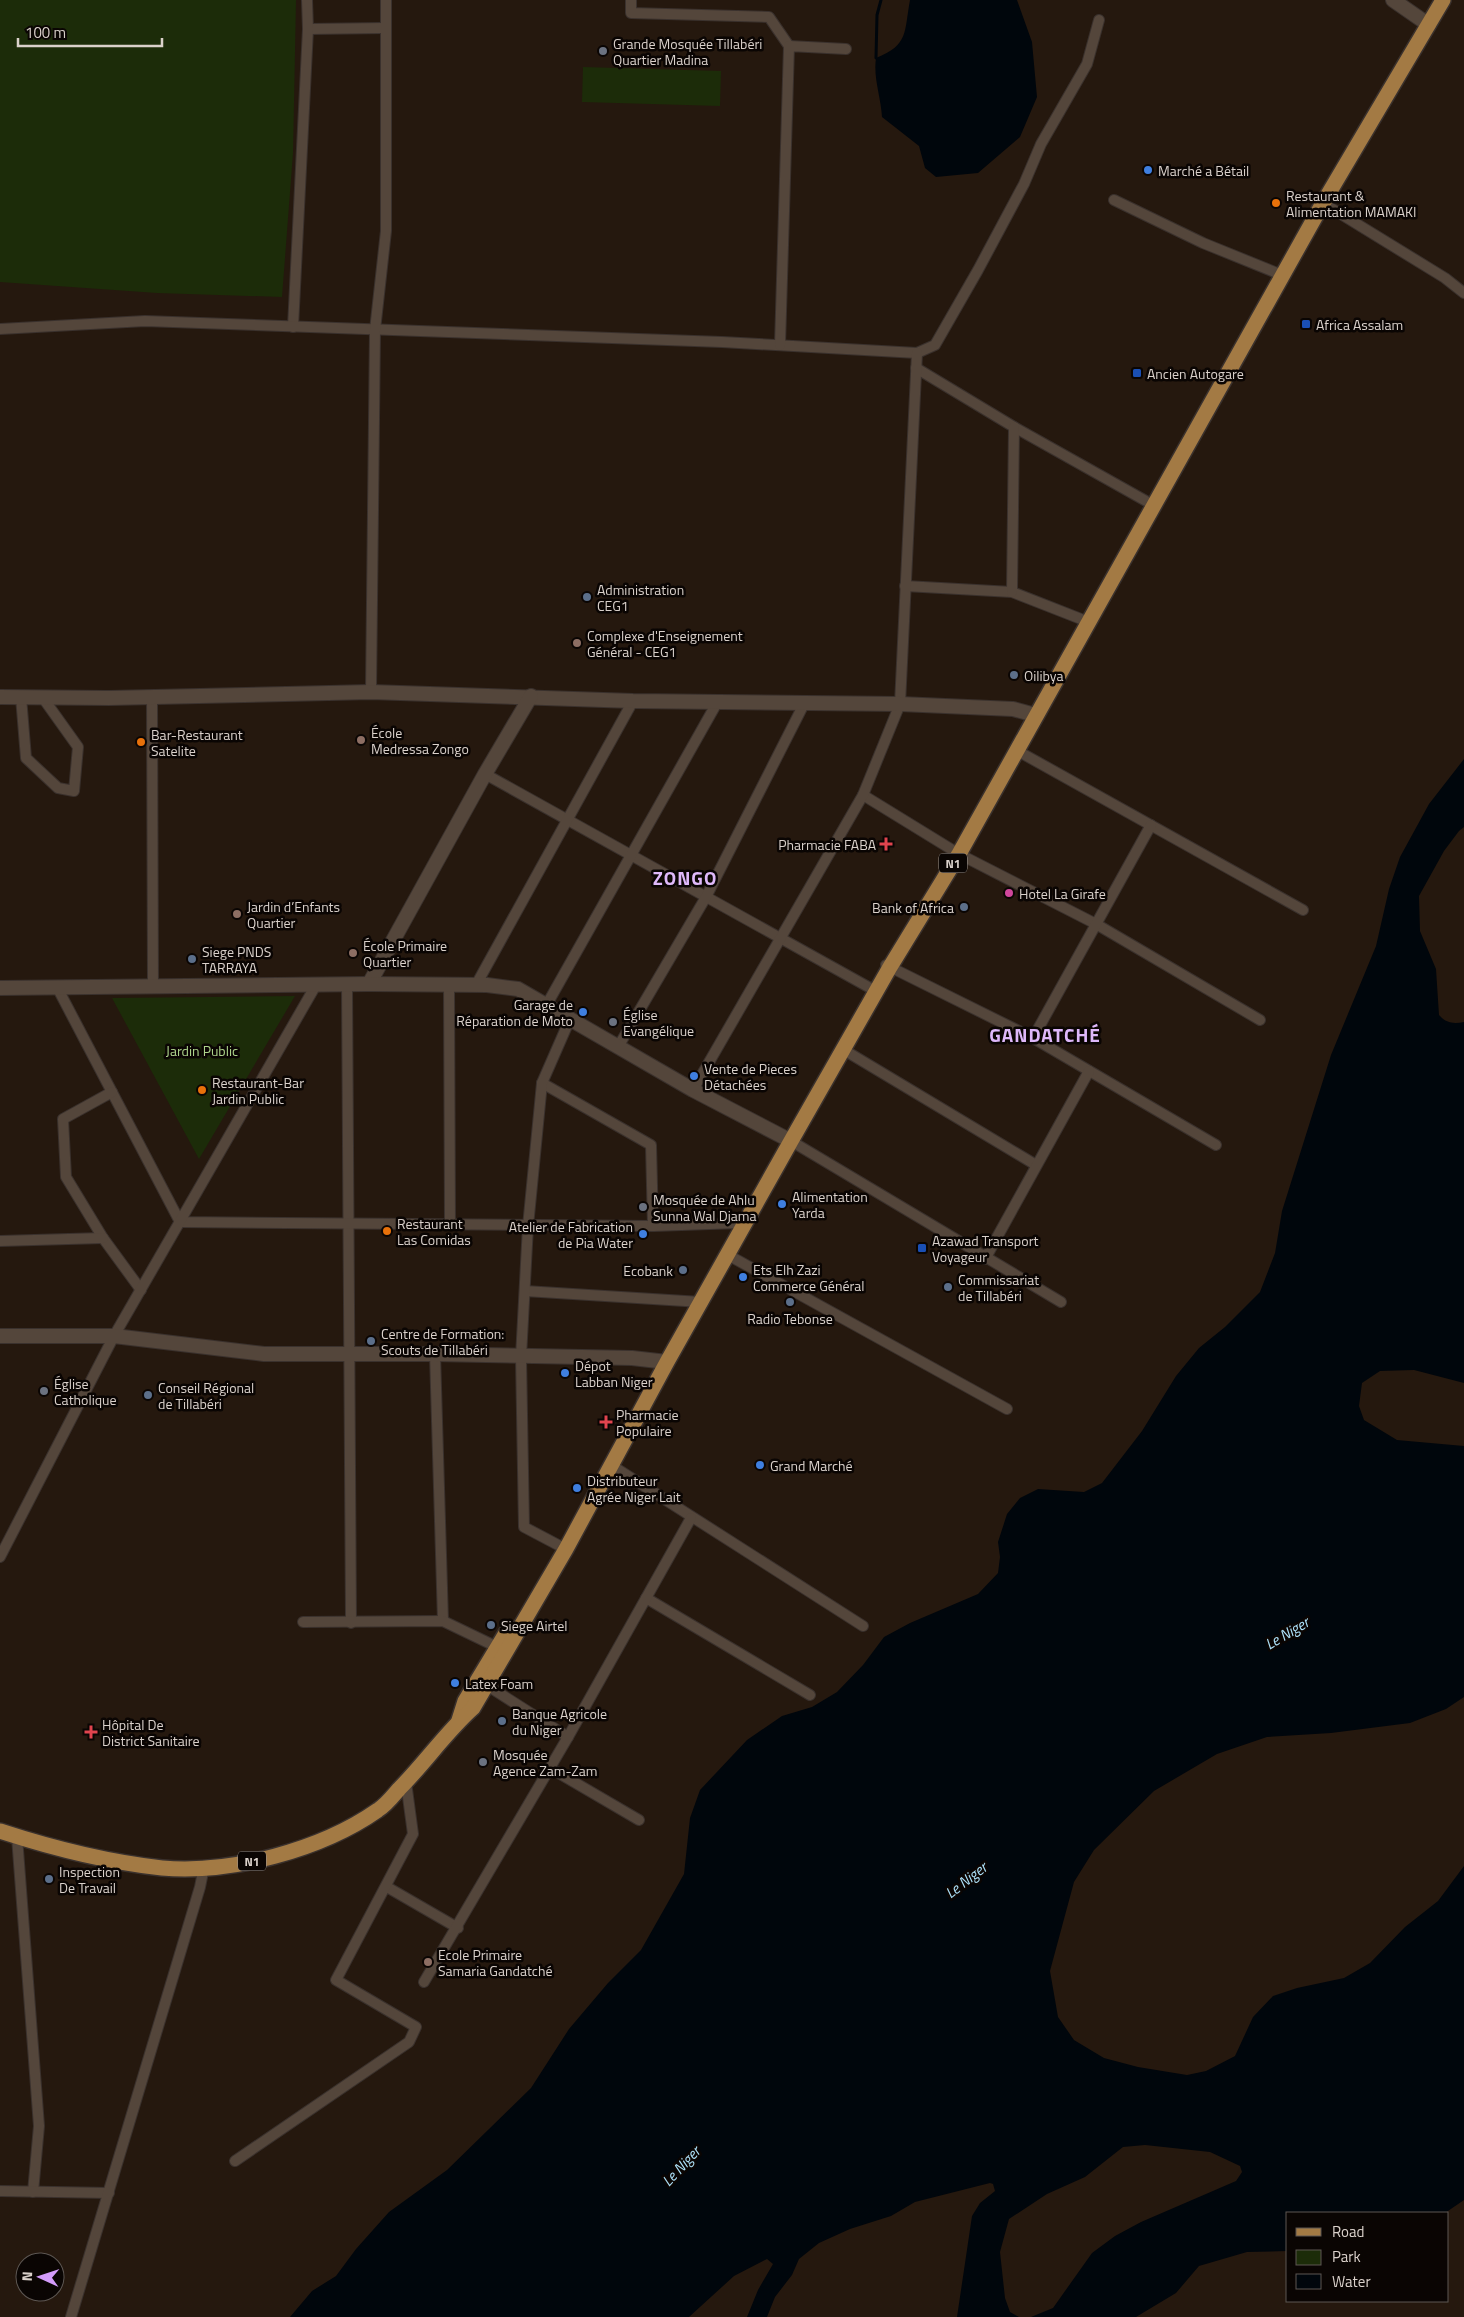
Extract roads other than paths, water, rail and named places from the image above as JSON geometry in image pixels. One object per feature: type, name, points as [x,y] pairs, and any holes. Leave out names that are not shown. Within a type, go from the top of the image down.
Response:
[{"type":"main road","name":"N1","points":[[1426,23],[1434,0]]},
{"type":"main road","name":"N1","points":[[698,1301],[738,1223],[844,1050],[888,966],[1016,750],[1031,713],[1320,201],[1426,23],[1443,0]]},
{"type":"main road","name":"N1","points":[[956,852],[1146,501],[1279,273]]},
{"type":"main road","name":"N1","points":[[458,1721],[465,1701],[560,1546],[662,1362],[728,1255],[788,1139],[872,989],[888,966]]},
{"type":"main road","name":"N1","points":[[0,1831],[82,1854],[163,1868],[204,1867],[246,1862],[294,1850],[342,1832],[380,1809],[406,1782],[458,1721],[473,1708],[488,1686],[611,1465],[662,1362]]},
{"type":"street","points":[[293,327],[308,29],[306,0]]},
{"type":"street","points":[[371,692],[376,330],[386,231],[386,0]]},
{"type":"street","points":[[631,0],[631,13],[769,17],[789,46],[780,345]]},
{"type":"street","points":[[1393,0],[1426,23]]},
{"type":"street","points":[[0,329],[145,321],[780,345],[917,353],[935,345],[978,270],[1024,184],[1041,144],[1087,64],[1099,20]]},
{"type":"street","points":[[308,29],[385,28]]},
{"type":"street","points":[[789,46],[846,49]]},
{"type":"street","points":[[1114,200],[1203,244],[1279,273]]},
{"type":"street","points":[[1320,201],[1445,278],[1464,293]]},
{"type":"street","points":[[693,1090],[863,795],[900,704],[917,353]]},
{"type":"street","points":[[916,368],[1014,427],[1146,501]]},
{"type":"street","points":[[1012,592],[1014,427]]},
{"type":"street","points":[[905,586],[1012,592],[1081,619]]},
{"type":"street","points":[[0,697],[152,697],[371,692],[633,701],[900,704],[1013,709],[1031,713]]},
{"type":"street","points":[[369,984],[530,696]]},
{"type":"street","points":[[21,697],[26,758],[58,788],[74,791],[78,747],[43,698]]},
{"type":"street","points":[[152,697],[153,987]]},
{"type":"street","points":[[476,985],[566,819],[633,701]]},
{"type":"street","points":[[546,1006],[718,701]]},
{"type":"street","points":[[618,1047],[706,897],[805,702]]},
{"type":"street","points":[[1016,750],[1303,910]]},
{"type":"street","points":[[485,774],[872,989]]},
{"type":"street","points":[[863,795],[956,852],[1096,924],[1260,1020]]},
{"type":"street","points":[[1033,1038],[1151,825]]},
{"type":"street","points":[[888,966],[1033,1038],[1216,1145]]},
{"type":"street","points":[[449,984],[450,1225]]},
{"type":"street","points":[[0,988],[449,984],[518,989],[693,1090],[788,1139],[985,1259],[1061,1302]]},
{"type":"street","points":[[0,1557],[114,1336],[316,985]]},
{"type":"street","points":[[346,985],[351,1623]]},
{"type":"street","points":[[58,988],[180,1222]]},
{"type":"street","points":[[560,1546],[524,1527],[522,1357],[528,1226],[542,1083],[570,1019]]},
{"type":"street","points":[[844,1050],[1036,1165]]},
{"type":"street","points":[[985,1259],[1089,1071]]},
{"type":"street","points":[[542,1083],[651,1146],[653,1226]]},
{"type":"street","points":[[112,1092],[63,1119],[66,1177],[103,1238],[141,1290]]},
{"type":"street","points":[[180,1222],[528,1226],[653,1226],[738,1223]]},
{"type":"street","points":[[0,1241],[103,1238]]},
{"type":"street","points":[[728,1255],[1007,1409]]},
{"type":"street","points":[[525,1290],[698,1301]]},
{"type":"street","points":[[0,1336],[114,1336],[264,1354],[435,1354],[632,1358],[662,1362]]},
{"type":"street","points":[[435,1354],[443,1621]]},
{"type":"street","points":[[611,1465],[691,1518],[863,1626]]},
{"type":"street","points":[[424,1982],[458,1928],[568,1737],[691,1518]]},
{"type":"street","points":[[646,1598],[810,1695]]},
{"type":"street","points":[[304,1622],[443,1621],[497,1647]]},
{"type":"street","points":[[488,1686],[568,1737]]},
{"type":"street","points":[[550,1768],[639,1820]]},
{"type":"street","points":[[236,2161],[409,2042],[416,2027],[336,1980],[414,1834],[406,1782]]},
{"type":"street","points":[[17,1837],[39,2126],[34,2192]]},
{"type":"street","points":[[71,2317],[195,1906],[204,1867]]},
{"type":"street","points":[[387,1887],[458,1928]]},
{"type":"street","points":[[0,2191],[109,2193]]},
{"type":"water","points":[[910,0],[1017,0],[1032,42],[1037,97],[1020,137],[978,173],[936,177],[925,168],[919,146],[882,117],[875,65],[876,58],[887,53],[900,42],[905,29]]},
{"type":"water","name":"Le Niger","points":[[1464,759],[1464,827],[1444,851],[1419,896],[1420,931],[1436,969],[1439,1015],[1444,1020],[1450,1022],[1464,1022],[1464,1383],[1414,1370],[1380,1371],[1362,1383],[1359,1406],[1364,1420],[1397,1440],[1464,1446],[1464,1697],[1446,1709],[1410,1723],[1331,1733],[1267,1737],[1217,1754],[1154,1791],[1094,1850],[1074,1882],[1050,1971],[1058,2017],[1074,2040],[1104,2058],[1138,2067],[1187,2075],[1206,2071],[1235,2056],[1253,2017],[1273,1996],[1297,1988],[1344,1978],[1370,1963],[1405,1927],[1438,1901],[1464,1866],[1464,2200],[1446,2212],[1286,2212],[1286,2251],[1247,2252],[1199,2266],[1176,2293],[1136,2317],[1031,2317],[1053,2308],[1092,2253],[1115,2236],[1141,2222],[1236,2181],[1242,2172],[1240,2166],[1210,2152],[1145,2145],[1123,2147],[1085,2177],[1047,2194],[1009,2219],[1000,2252],[1005,2298],[1010,2312],[1019,2317],[957,2317],[972,2216],[980,2203],[995,2191],[993,2184],[990,2183],[915,2202],[891,2216],[850,2229],[819,2243],[799,2259],[792,2275],[775,2297],[767,2317],[747,2317],[758,2290],[773,2264],[767,2259],[734,2276],[689,2317],[290,2317],[312,2291],[336,2276],[356,2249],[389,2212],[447,2170],[531,2088],[569,2029],[608,1983],[641,1950],[684,1874],[690,1818],[700,1790],[747,1740],[782,1716],[812,1707],[837,1692],[863,1665],[884,1637],[910,1623],[978,1594],[998,1573],[1000,1557],[998,1542],[1007,1514],[1020,1498],[1038,1489],[1084,1492],[1102,1483],[1142,1431],[1176,1376],[1199,1348],[1225,1327],[1260,1292],[1275,1253],[1282,1211],[1331,1055],[1376,946],[1389,889],[1400,857],[1429,804]]},
{"type":"waterway","points":[[876,58],[877,15],[881,0]]},
{"type":"place","name":"Grande Mosquée Tillabéri Quartier Madina","points":[[603,51]]},
{"type":"place","name":"Marché a Bétail","points":[[1148,170]]},
{"type":"place","name":"Restaurant & Alimentation MAMAKI","points":[[1276,203]]},
{"type":"place","name":"Africa Assalam","points":[[1306,324]]},
{"type":"place","name":"Ancien Autogare","points":[[1137,373]]},
{"type":"place","name":"Administration CEG1","points":[[587,597]]},
{"type":"place","name":"Complexe d'Enseignement Général - CEG1","points":[[577,643]]},
{"type":"place","name":"Oilibya","points":[[1014,675]]},
{"type":"place","name":"École Medressa Zongo","points":[[361,740]]},
{"type":"place","name":"Bar-Restaurant Satelite","points":[[141,742]]},
{"type":"place","name":"Pharmacie FABA","points":[[886,844]]},
{"type":"place","name":"Hotel La Girafe","points":[[1009,893]]},
{"type":"place","name":"Bank of Africa","points":[[964,907]]},
{"type":"place","name":"Jardin d’Enfants Quartier","points":[[237,914]]},
{"type":"place","name":"École Primaire Quartier","points":[[353,953]]},
{"type":"place","name":"Siege PNDS TARRAYA","points":[[192,959]]},
{"type":"place","name":"Garage de Réparation de Moto","points":[[583,1012]]},
{"type":"place","name":"Église Evangélique","points":[[613,1022]]},
{"type":"place","name":"Vente de Pieces Détachées","points":[[694,1076]]},
{"type":"place","name":"Restaurant-Bar Jardin Public","points":[[202,1090]]},
{"type":"place","name":"Alimentation Yarda","points":[[782,1204]]},
{"type":"place","name":"Mosquée de Ahlu Sunna Wal Djama","points":[[643,1207]]},
{"type":"place","name":"Restaurant Las Comidas","points":[[387,1231]]},
{"type":"place","name":"Atelier de Fabrication de Pia Water","points":[[643,1234]]},
{"type":"place","name":"Azawad Transport Voyageur","points":[[922,1248]]},
{"type":"place","name":"Ecobank","points":[[683,1270]]},
{"type":"place","name":"Ets Elh Zazi Commerce Général","points":[[743,1277]]},
{"type":"place","name":"Commissariat de Tillabéri","points":[[948,1287]]},
{"type":"place","name":"Radio Tebonse","points":[[790,1302]]},
{"type":"place","name":"Centre de Formation: Scouts de Tillabéri","points":[[371,1341]]},
{"type":"place","name":"Dépot Labban Niger","points":[[565,1373]]},
{"type":"place","name":"Église Catholique","points":[[44,1391]]},
{"type":"place","name":"Conseil Régional de Tillabéri","points":[[148,1395]]},
{"type":"place","name":"Pharmacie Populaire","points":[[606,1422]]},
{"type":"place","name":"Grand Marché","points":[[760,1465]]},
{"type":"place","name":"Distributeur Agrée Niger Lait","points":[[577,1488]]},
{"type":"place","name":"Siege Airtel","points":[[491,1625]]},
{"type":"place","name":"Latex Foam","points":[[455,1683]]},
{"type":"place","name":"Banque Agricole du Niger","points":[[502,1721]]},
{"type":"place","name":"Hôpital De District Sanitaire","points":[[91,1732]]},
{"type":"place","name":"Mosquée Agence Zam-Zam","points":[[483,1762]]},
{"type":"place","name":"Inspection De Travail","points":[[49,1879]]},
{"type":"place","name":"Ecole Primaire Samaria Gandatché","points":[[428,1962]]},
{"type":"district","name":"ZONGO","points":[[685,877]]},
{"type":"district","name":"GANDATCHÉ","points":[[1045,1034]]},
{"type":"park label","name":"Jardin Public","points":[[202,1050]]}]
